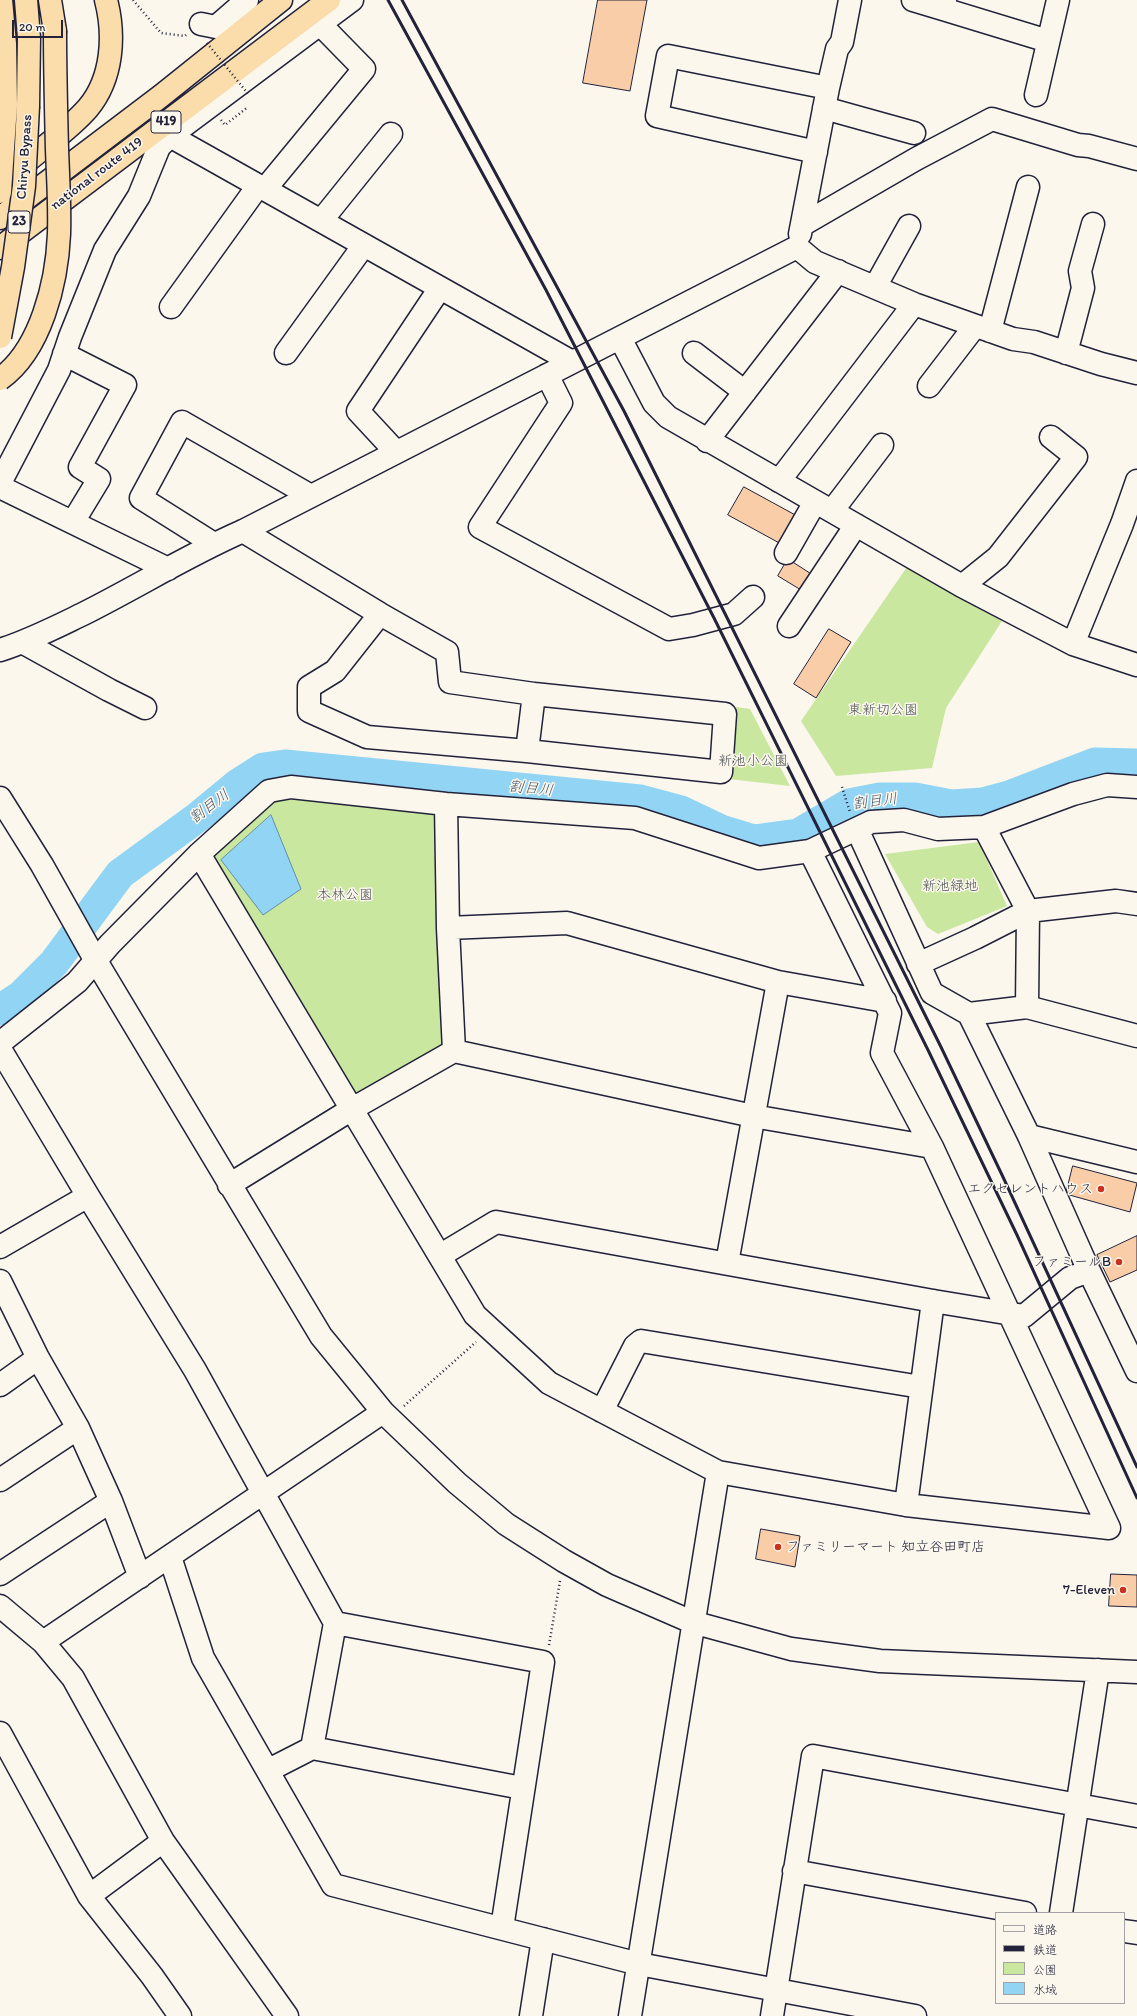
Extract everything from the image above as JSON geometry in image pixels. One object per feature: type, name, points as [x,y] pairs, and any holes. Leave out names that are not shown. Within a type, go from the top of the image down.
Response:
[{"type":"highway","name":"Chiryu Bypass","points":[[0,192],[6,105],[5,44],[1,0]]},
{"type":"highway","name":"Chiryu Bypass","points":[[0,337],[14,267],[24,186],[28,106],[29,38],[26,0]]},
{"type":"highway","points":[[0,378],[7,374],[20,360],[36,337],[50,296],[59,235],[55,31],[50,0]]},
{"type":"highway","points":[[0,188],[14,171],[66,129],[88,107],[102,85],[112,42],[110,15],[106,0]]},
{"type":"highway","name":"national route 419","points":[[4,215],[162,96],[281,0]]},
{"type":"highway","name":"national route 419","points":[[2,247],[329,0]]},
{"type":"street","points":[[204,33],[216,27],[247,0]]},
{"type":"street","points":[[0,484],[59,370],[105,250],[139,196],[159,147],[170,136],[352,0]]},
{"type":"street","points":[[0,650],[24,643],[214,544],[243,531],[797,247],[826,98],[837,49],[842,42],[850,0]]},
{"type":"street","points":[[913,0],[944,4],[1048,41]]},
{"type":"street","points":[[1036,95],[1058,0]]},
{"type":"street","points":[[171,307],[262,187],[364,69],[320,24]]},
{"type":"street","points":[[816,152],[657,116],[668,56],[826,98],[914,134]]},
{"type":"street","points":[[802,225],[916,159],[992,119],[1078,145],[1089,146],[1137,159]]},
{"type":"street","points":[[321,221],[391,134]]},
{"type":"street","points":[[170,136],[572,362]]},
{"type":"street","points":[[929,386],[983,328],[1028,188]]},
{"type":"street","points":[[1066,353],[1083,288],[1080,272],[1093,224]]},
{"type":"street","points":[[875,287],[909,226]]},
{"type":"street","points":[[286,353],[364,245]]},
{"type":"street","points":[[797,247],[816,262],[914,304],[1013,339],[1034,342],[1066,353],[1137,373]]},
{"type":"street","points":[[707,441],[838,271]]},
{"type":"street","points":[[396,452],[358,410],[440,288]]},
{"type":"street","points":[[779,481],[914,304]]},
{"type":"street","points":[[620,338],[654,403],[668,417],[707,441],[824,506],[962,586],[1073,644],[1137,665]]},
{"type":"street","points":[[694,353],[744,392]]},
{"type":"street","points":[[64,354],[125,385],[80,467],[99,479],[73,522]]},
{"type":"street","points":[[547,375],[561,402],[480,527],[669,629],[693,625],[734,614],[753,597]]},
{"type":"street","points":[[214,544],[141,498],[182,422],[311,496]]},
{"type":"street","points":[[962,586],[998,557],[1076,457],[1050,437]]},
{"type":"street","points":[[786,553],[824,506],[882,445]]},
{"type":"street","points":[[1073,644],[1130,526],[1137,481]]},
{"type":"street","points":[[0,487],[168,569]]},
{"type":"street","points":[[789,626],[856,525]]},
{"type":"street","points":[[243,531],[380,614],[447,652],[450,682],[534,694],[725,714],[721,772],[527,751],[367,737],[309,711],[309,687],[335,671],[380,614]]},
{"type":"street","points":[[24,643],[145,708]]},
{"type":"street","points":[[527,751],[534,694]]},
{"type":"street","points":[[0,1043],[77,982],[93,957],[110,944],[199,854],[269,791],[291,787],[446,804],[635,818],[759,858],[810,851],[871,822],[904,820],[938,829],[984,827],[1087,790],[1107,785],[1137,787]]},
{"type":"street","points":[[0,798],[42,866],[93,957],[229,1185],[321,1336],[386,1415],[457,1483],[506,1524],[564,1561],[607,1585],[692,1622],[791,1649],[880,1662],[1137,1672]]},
{"type":"street","points":[[446,804],[448,928],[454,1051]]},
{"type":"street","points":[[984,827],[1028,911],[1027,1007]]},
{"type":"street","points":[[856,829],[932,993],[969,1014],[1029,1136],[1089,1271],[1137,1371]]},
{"type":"street","points":[[199,854],[441,1255],[475,1314],[549,1383],[718,1472],[906,1505],[1109,1528],[932,1147],[882,1053],[890,1013],[810,851]]},
{"type":"street","points":[[918,964],[975,938],[1028,911],[1116,901],[1137,904]]},
{"type":"street","points":[[448,928],[567,923],[778,982],[885,1001]]},
{"type":"street","points":[[727,1263],[778,982]]},
{"type":"street","points":[[969,1014],[1027,1007],[1137,1036]]},
{"type":"street","points":[[0,1048],[88,1196],[195,1370],[263,1495],[336,1623],[312,1748]]},
{"type":"street","points":[[229,1185],[352,1109],[454,1051],[753,1116],[932,1147]]},
{"type":"street","points":[[1029,1136],[1137,1162]]},
{"type":"street","points":[[0,1247],[88,1196]]},
{"type":"street","points":[[441,1255],[496,1222],[1024,1316],[1070,1278],[1089,1271]]},
{"type":"street","points":[[0,1281],[38,1358],[78,1428],[111,1501],[140,1577]]},
{"type":"street","points":[[906,1505],[933,1301]]},
{"type":"street","points":[[602,1411],[635,1346],[641,1341],[921,1387]]},
{"type":"street","points":[[0,1385],[38,1358]]},
{"type":"street","points":[[43,1642],[386,1415]]},
{"type":"street","points":[[0,1480],[78,1428]]},
{"type":"street","points":[[630,2016],[692,1622],[718,1472]]},
{"type":"street","points":[[0,1574],[111,1501]]},
{"type":"street","points":[[170,1557],[203,1658],[269,1770],[333,1885],[639,1964],[915,2016]]},
{"type":"street","points":[[0,1606],[43,1642],[73,1678],[163,1841],[287,2016]]},
{"type":"street","points":[[336,1623],[542,1662],[502,1928]]},
{"type":"street","points":[[1061,1912],[1098,1670]]},
{"type":"street","points":[[0,1733],[89,1896],[152,1976],[180,2016]]},
{"type":"street","points":[[269,1770],[312,1748],[522,1788]]},
{"type":"street","points":[[772,2016],[813,1756],[1137,1816]]},
{"type":"street","points":[[89,1896],[163,1841]]},
{"type":"street","points":[[794,1871],[1020,1912]]},
{"type":"street","points":[[1125,1931],[1137,1933]]},
{"type":"street","points":[[531,2016],[543,1939]]},
{"type":"path","points":[[133,0],[161,33],[184,36],[204,33],[249,95]]},
{"type":"path","points":[[220,118],[225,125],[248,107]]},
{"type":"path","points":[[842,787],[856,829]]},
{"type":"path","points":[[386,1415],[491,1329]]},
{"type":"path","points":[[542,1662],[547,1656],[564,1561]]},
{"type":"green space","name":"東新切公園","points":[[907,567],[1002,621],[946,708],[932,768],[836,776],[801,721]]},
{"type":"green space","name":"新池小公園","points":[[736,707],[750,709],[790,786],[729,779]]},
{"type":"green space","name":"本林公園","points":[[284,795],[429,807],[438,815],[445,1039],[443,1048],[362,1096],[353,1094],[213,859],[213,853],[273,800]]},
{"type":"green space","name":"新池緑地","points":[[979,842],[1007,906],[938,934],[927,927],[885,854]]},
{"type":"water","points":[[271,815],[301,889],[263,915],[221,860]]},
{"type":"building","points":[[598,0],[647,0],[630,91],[583,83]]},
{"type":"building","points":[[744,487],[799,517],[783,545],[728,515]]},
{"type":"building","points":[[788,559],[816,577],[806,593],[778,576]]},
{"type":"building","points":[[829,629],[851,642],[816,698],[794,684]]},
{"type":"building","name":"エクセレントハウス","points":[[1073,1166],[1137,1183],[1130,1212],[1066,1194]]},
{"type":"building","name":"ファミールB","points":[[1137,1236],[1137,1270],[1110,1282],[1097,1255]]},
{"type":"building","name":"ファミリーマート 知立谷田町店","points":[[761,1529],[800,1536],[795,1567],[756,1559]]},
{"type":"building","name":"7-Eleven","points":[[1111,1574],[1137,1575],[1137,1607],[1109,1606]]},
{"type":"waterway","name":"割目川","points":[[0,1010],[21,996],[54,963],[120,874],[198,817],[238,784],[263,768],[285,765],[640,800],[681,811],[721,830],[754,840],[798,834],[849,804],[880,798],[915,798],[951,805],[983,803],[1009,796],[1095,763],[1137,764]]},
{"type":"railway","points":[[388,0],[546,290],[714,618],[928,1050],[1017,1235],[1137,1498]]},
{"type":"railway","points":[[402,0],[624,411],[941,1047],[1003,1177],[1137,1467]]},
{"type":"place","name":"エクセレントハウス","points":[[1101,1189]]},
{"type":"place","name":"ファミールB","points":[[1119,1262]]},
{"type":"place","name":"ファミリーマート 知立谷田町店","points":[[778,1547]]},
{"type":"place","name":"7-Eleven","points":[[1123,1590]]}]
